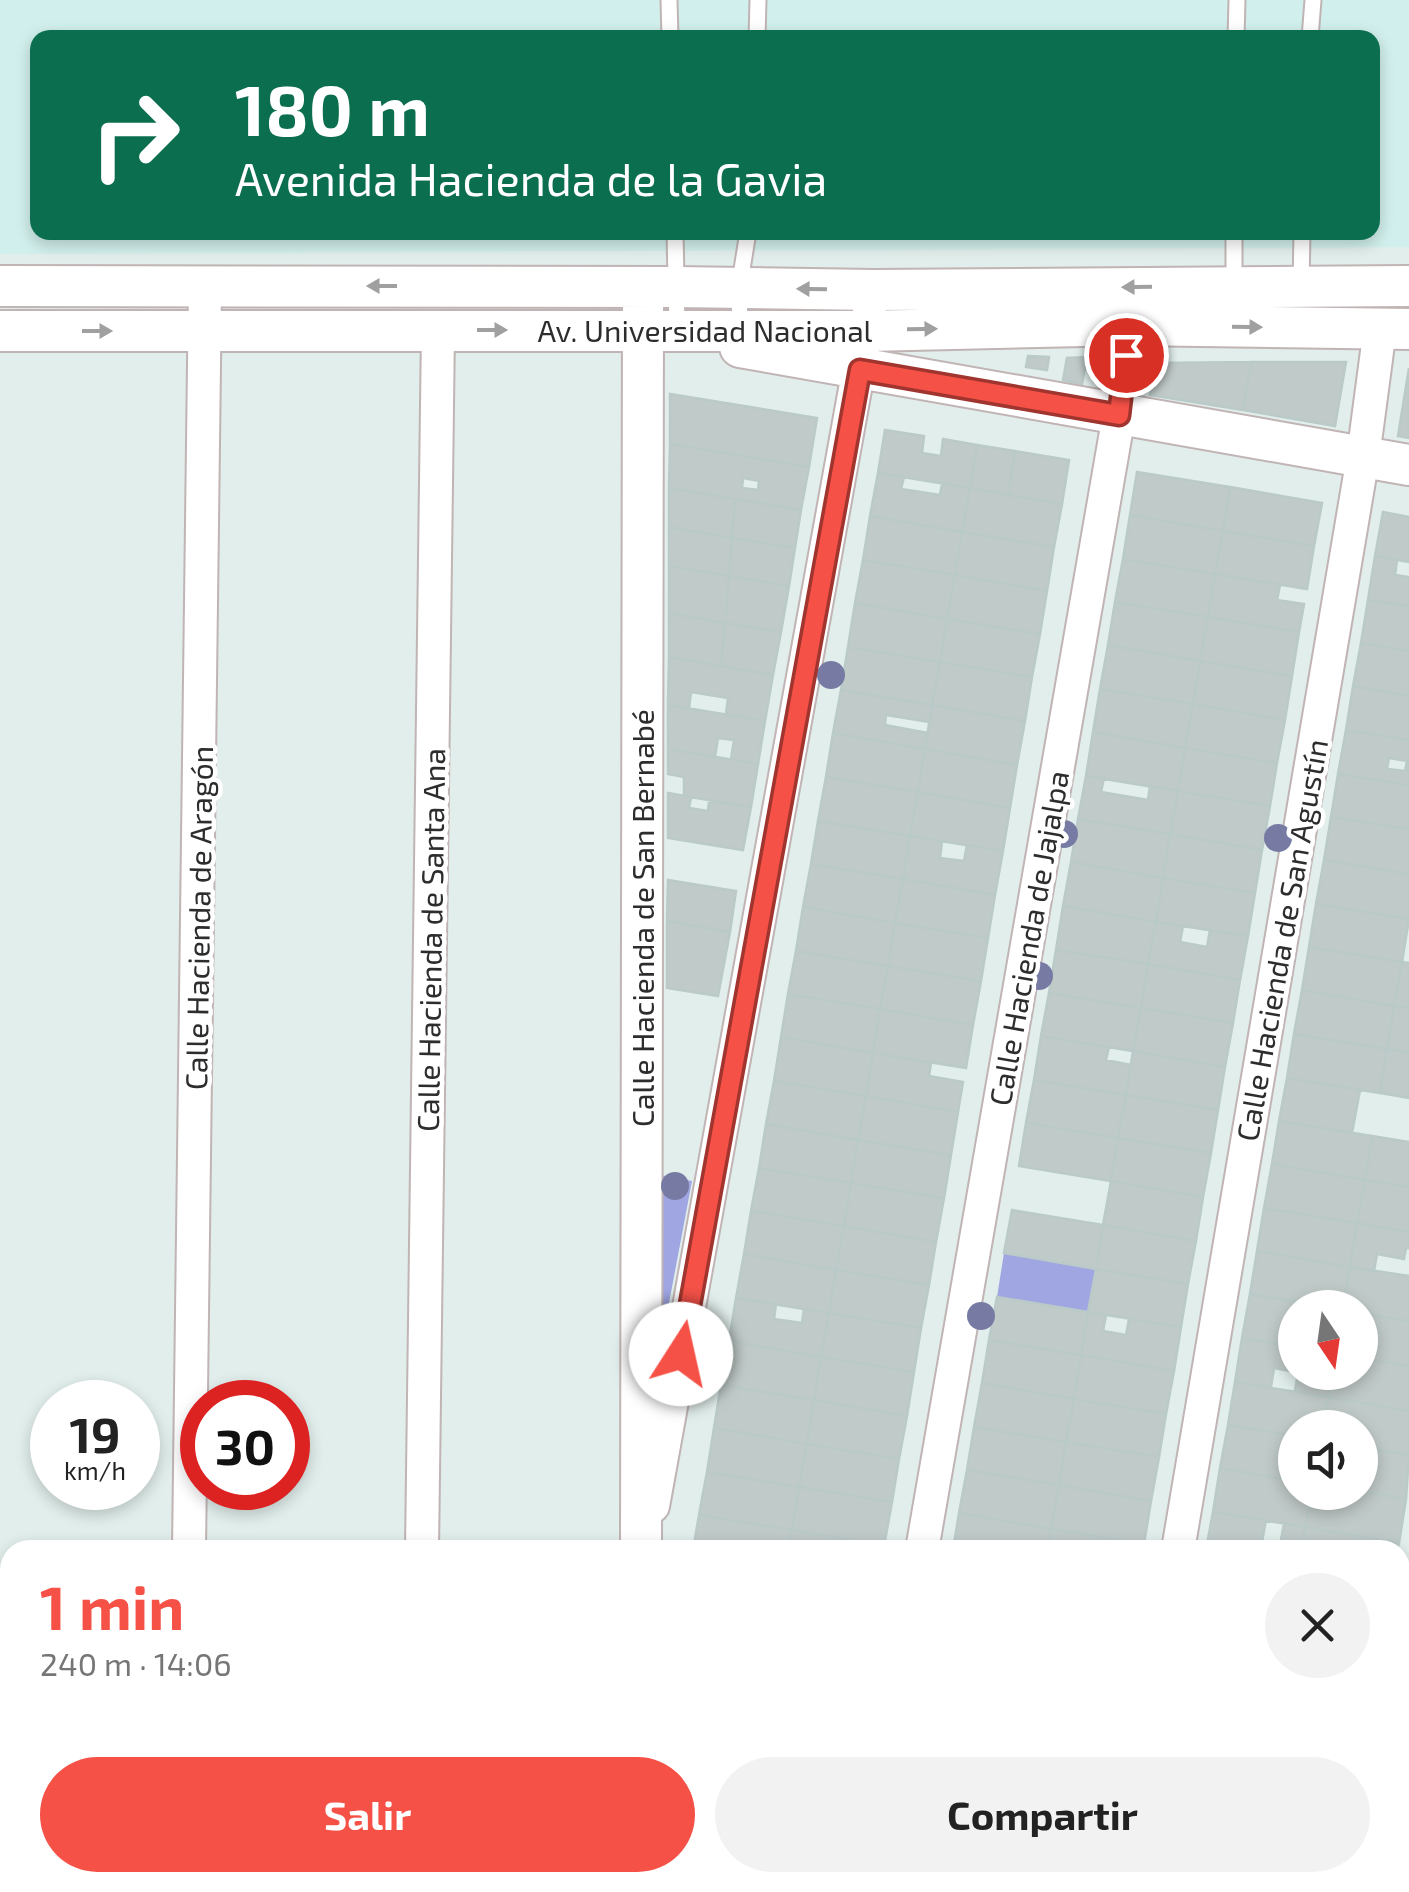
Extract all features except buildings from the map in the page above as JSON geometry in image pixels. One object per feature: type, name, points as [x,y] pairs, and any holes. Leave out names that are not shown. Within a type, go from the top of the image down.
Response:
[{"type":"street","name":"Av. Universidad Nacional","points":[[0,286],[874,290],[1409,286]]},
{"type":"street","name":"Calle Hacienda de Aragón","points":[[190,1540],[205,286]]},
{"type":"street","name":"Calle Hacienda de San Bernabé","points":[[644,1540],[659,287]]},
{"type":"street","points":[[646,1540],[874,290]]},
{"type":"street","name":"Av. Universidad Nacional","points":[[0,331],[867,331],[1129,324],[1394,329]]},
{"type":"street","name":"Calle Hacienda de Jajalpa","points":[[924,1540],[1119,415],[1129,324]]},
{"type":"street","points":[[660,329],[860,370],[1409,465]]},
{"type":"street","name":"Calle Hacienda de San Agustín","points":[[1180,1540],[1363,457],[1394,329]]},
{"type":"street","name":"Calle Hacienda de Santa Ana","points":[[422,1540],[438,330]]},
{"type":"lane","points":[[669,0],[670,30]]},
{"type":"lane","points":[[757,30],[758,0]]},
{"type":"lane","points":[[1236,30],[1237,0]]},
{"type":"lane","points":[[1310,30],[1312,0]]},
{"type":"lane","points":[[659,287],[673,240]]},
{"type":"lane","points":[[740,329],[739,288],[747,240]]},
{"type":"lane","points":[[1234,240],[1234,286]]},
{"type":"lane","points":[[1301,286],[1302,240]]},
{"type":"shaded area","points":[[0,0],[1409,0],[1409,247],[0,254]]},
{"type":"shaded area","points":[[661,1175],[692,1181],[662,1340]]},
{"type":"shaded area","points":[[1004,1253],[1096,1269],[1088,1312],[997,1297]]},
{"type":"route","points":[[681,1354],[860,370],[1119,415],[1126,355]]}]
